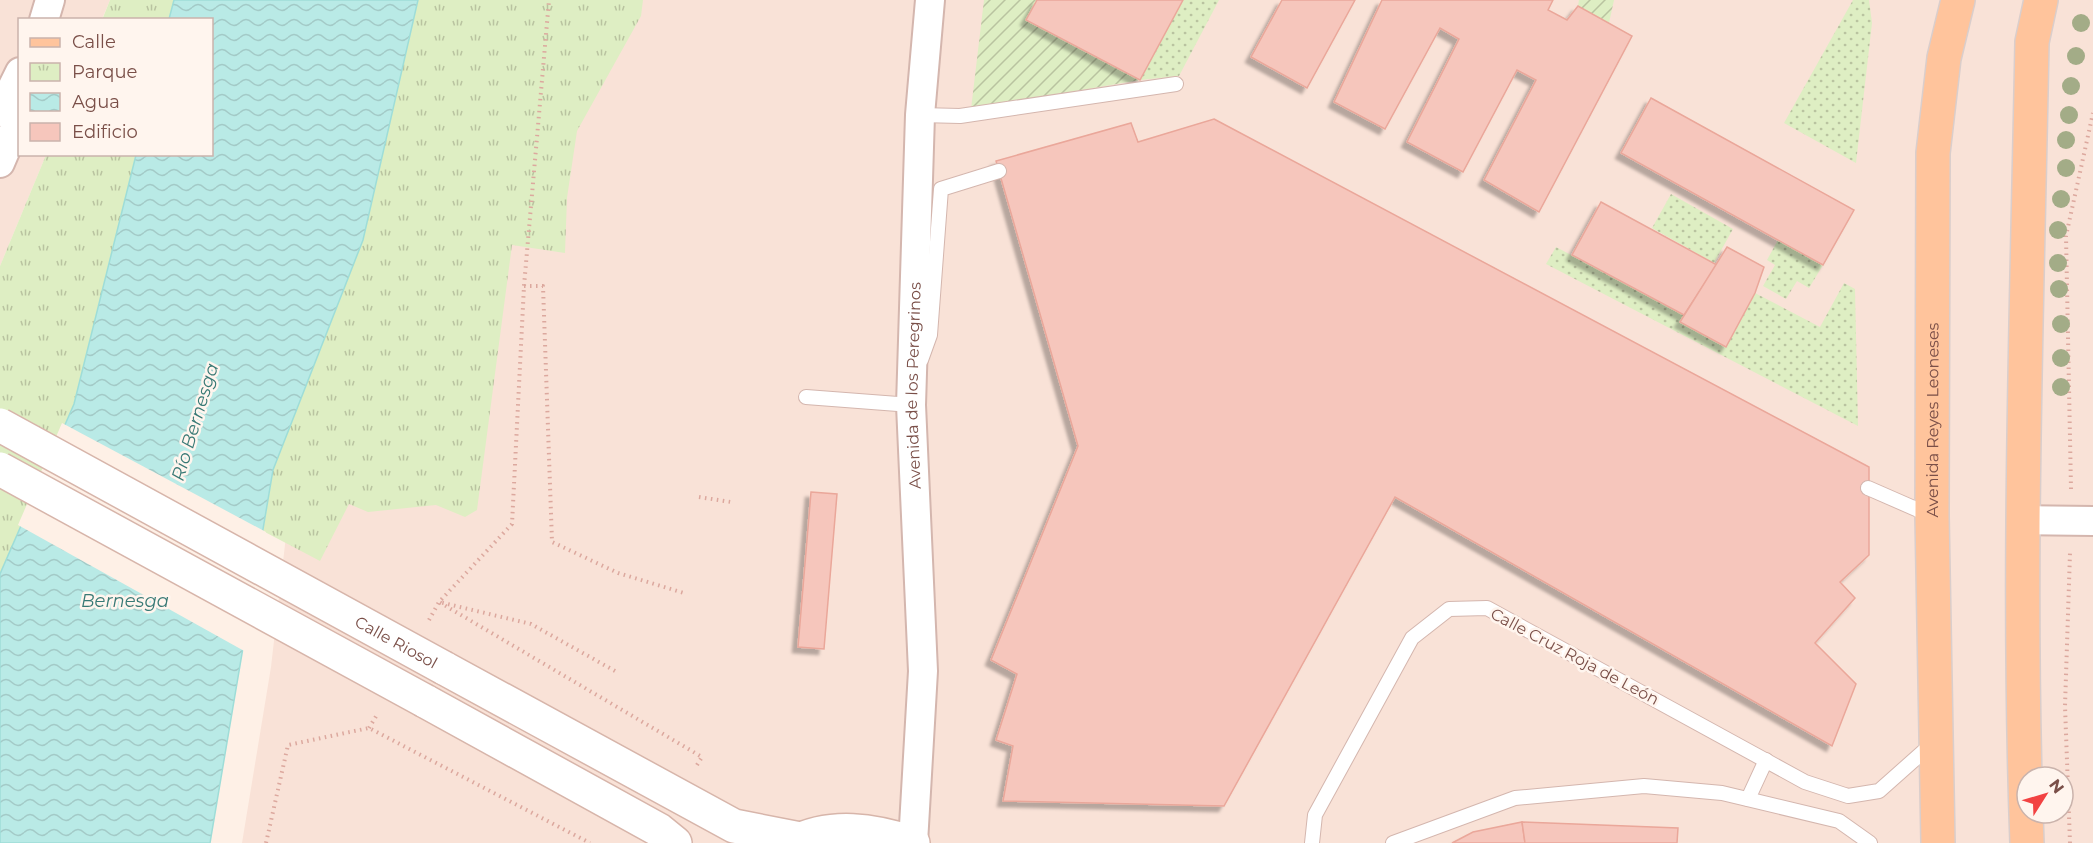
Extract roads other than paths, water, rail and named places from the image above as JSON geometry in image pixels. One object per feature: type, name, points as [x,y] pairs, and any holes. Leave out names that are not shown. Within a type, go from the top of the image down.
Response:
[{"type":"main road","points":[[2027,843],[2022,706],[2024,520],[2032,42],[2041,0]]},
{"type":"main road","name":"Avenida Reyes Leoneses","points":[[1938,843],[1932,516],[1933,153],[1949,10]]},
{"type":"main road","name":"Calle Riosol","points":[[0,425],[734,826],[797,841]]},
{"type":"main road","points":[[0,469],[658,830],[675,843]]},
{"type":"main road","points":[[797,841],[847,831],[876,832],[913,843]]},
{"type":"street","points":[[45,18],[50,0]]},
{"type":"street","name":"Avenida de los Peregrinos","points":[[913,843],[923,671],[912,396],[920,116],[930,0]]},
{"type":"street","points":[[0,112],[18,76]]},
{"type":"street","points":[[0,163],[18,121]]},
{"type":"street","points":[[2024,520],[2093,521]]},
{"type":"lane","points":[[920,116],[960,116],[1176,84]]},
{"type":"lane","points":[[806,397],[912,396],[930,335],[941,189],[999,171]]},
{"type":"lane","points":[[1868,488],[1932,516]]},
{"type":"lane","name":"Calle Cruz Roja de León","points":[[1310,843],[1316,815],[1412,638],[1449,609],[1487,608],[1805,782],[1848,796],[1880,791],[1937,740]]},
{"type":"lane","points":[[1748,799],[1766,760]]},
{"type":"lane","points":[[1393,843],[1515,798],[1644,786],[1722,793],[1839,821],[1870,843]]},
{"type":"water","name":"Bernesga","points":[[174,0],[418,0],[363,240],[273,470],[210,843],[0,843],[0,574],[74,404],[136,156],[213,156],[213,18],[169,18]]},
{"type":"water label","name":"Río Bernesga","points":[[195,422]]}]
